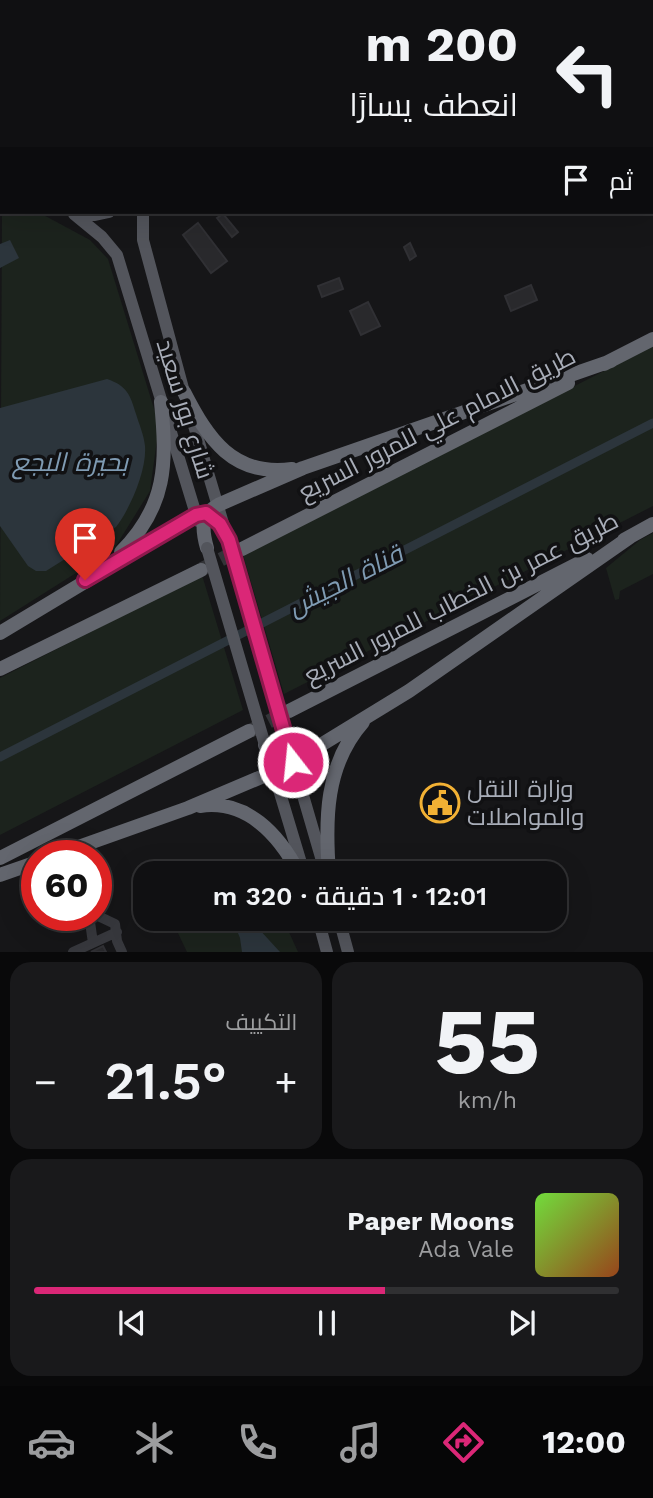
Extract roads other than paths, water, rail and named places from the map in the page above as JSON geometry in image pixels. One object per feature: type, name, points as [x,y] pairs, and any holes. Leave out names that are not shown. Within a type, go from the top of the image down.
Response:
[{"type":"highway","name":"طريق الامام علي للمرور السريع","points":[[242,549],[653,339]]},
{"type":"highway","points":[[0,633],[106,567],[303,468],[611,361]]},
{"type":"highway","points":[[184,392],[202,427],[218,446],[239,462],[264,470],[303,468]]},
{"type":"highway","points":[[106,567],[138,534],[149,518],[157,498],[164,460],[161,402]]},
{"type":"highway","points":[[208,515],[220,524],[229,540]]},
{"type":"highway","points":[[207,548],[208,515]]},
{"type":"highway","name":"طريق عمر بن الخطاب للمرور السريع","points":[[289,711],[653,524]]},
{"type":"highway","points":[[105,840],[188,808],[368,716],[410,691],[630,537]]},
{"type":"highway","points":[[0,669],[201,570]]},
{"type":"highway","points":[[327,861],[328,804],[334,771],[349,742],[368,716]]},
{"type":"highway","points":[[0,858],[249,731]]},
{"type":"highway","points":[[282,761],[286,737]]},
{"type":"highway","points":[[265,745],[282,761]]},
{"type":"highway","points":[[188,808],[222,806],[256,819],[277,837],[293,861]]},
{"type":"highway","points":[[0,875],[21,867]]},
{"type":"main road","name":"شارع بور سعيد","points":[[72,214],[96,230],[117,255],[161,402],[208,515]]},
{"type":"main road","name":"شارع بور سعيد","points":[[143,214],[143,240],[184,392],[208,515]]},
{"type":"main road","points":[[229,540],[286,737]]},
{"type":"main road","points":[[207,548],[265,745]]},
{"type":"main road","points":[[282,761],[299,861]]},
{"type":"main road","points":[[282,761],[322,861]]},
{"type":"main road","points":[[321,931],[327,952]]},
{"type":"main road","points":[[342,931],[348,952]]},
{"type":"street","points":[[16,869],[21,870]]},
{"type":"street","points":[[112,922],[122,952]]},
{"type":"street","points":[[91,931],[93,943]]},
{"type":"street","points":[[73,952],[117,932]]},
{"type":"water","points":[[10,240],[19,258],[0,268],[0,244]]},
{"type":"water","name":"بحيرة البجع","points":[[107,379],[127,392],[143,434],[145,456],[137,489],[116,527],[46,571],[36,571],[28,566],[0,526],[0,408]]},
{"type":"water","points":[[237,931],[261,931],[280,952],[242,952]]},
{"type":"waterway","name":"قناة الجيش","points":[[0,757],[653,423]]},
{"type":"tunnel","points":[[202,569],[242,549]]},
{"type":"tunnel","points":[[250,731],[289,711]]},
{"type":"place","name":"وزارة النقل والمواصلات","points":[[440,803]]}]
